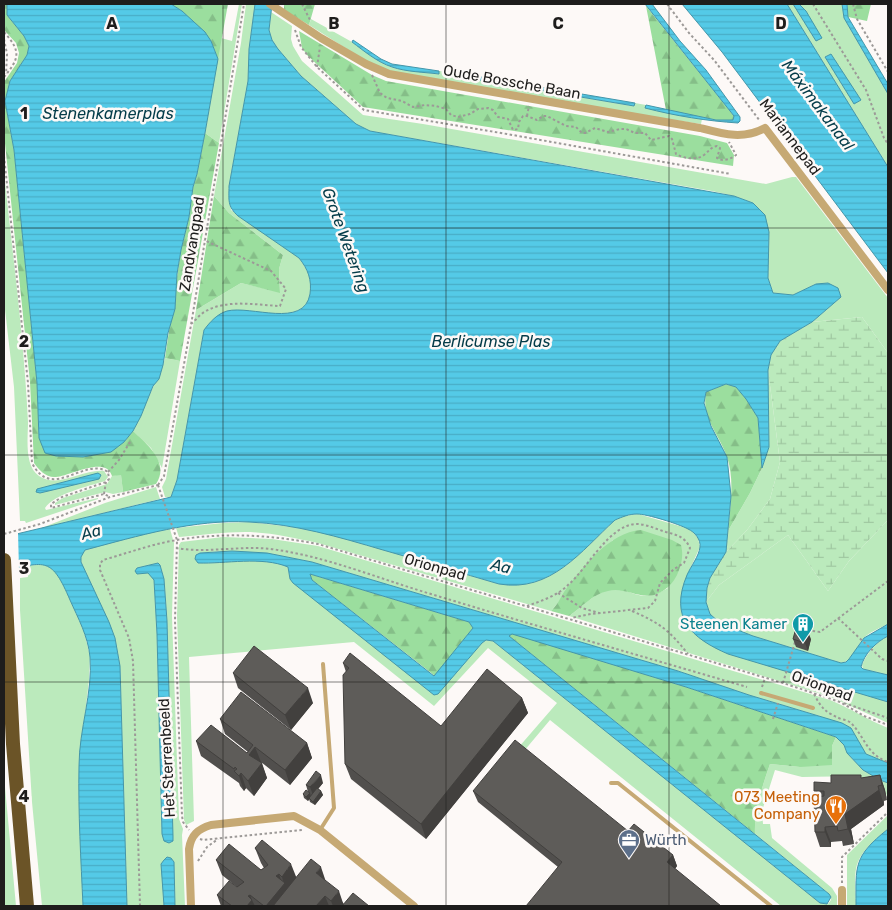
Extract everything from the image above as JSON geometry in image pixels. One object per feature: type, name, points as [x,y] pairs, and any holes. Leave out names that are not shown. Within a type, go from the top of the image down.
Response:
[{"type":"highway","points":[[4,560],[13,744],[28,906]]},
{"type":"street","name":"Oude Bossche Baan","points":[[270,4],[312,33],[366,64],[389,74],[722,133],[746,136],[765,128]]},
{"type":"street","name":"Mariannepad","points":[[765,128],[888,290]]},
{"type":"street","points":[[191,906],[189,849],[190,841],[200,828],[211,825],[294,816],[320,830],[414,906]]},
{"type":"street","points":[[842,890],[842,906]]},
{"type":"lane","points":[[320,830],[334,808],[323,664]]},
{"type":"lane","points":[[761,692],[813,708]]},
{"type":"lane","points":[[610,783],[618,783],[771,906]]},
{"type":"path","name":"Zandvangpad","points":[[158,485],[164,476],[244,4]]},
{"type":"path","points":[[302,4],[308,15],[312,33]]},
{"type":"path","name":"Mariannepad","points":[[667,4],[689,33],[714,60],[765,128]]},
{"type":"path","points":[[813,4],[866,90],[888,144]]},
{"type":"path","points":[[853,4],[857,19],[888,72]]},
{"type":"path","points":[[293,21],[301,47],[317,67],[364,110],[731,174]]},
{"type":"path","points":[[4,32],[14,44],[17,53],[16,62],[5,75]]},
{"type":"path","points":[[317,67],[322,38]]},
{"type":"path","points":[[4,39],[7,61],[5,75]]},
{"type":"path","points":[[366,64],[380,92],[387,98],[402,101],[413,107],[436,106],[446,109],[451,115],[458,117],[470,114],[483,107],[488,108],[498,117],[508,119],[513,130]]},
{"type":"path","points":[[507,134],[518,129],[519,122],[523,116],[537,120],[547,116],[566,126],[576,127],[582,133],[595,128],[608,132],[626,129],[635,133],[645,133],[651,140],[669,136],[672,139],[676,154],[685,158],[702,156],[714,146],[717,146],[720,148],[717,158],[721,160],[732,158],[736,155],[722,133]]},
{"type":"path","points":[[4,156],[28,383],[32,463],[37,473],[48,479],[56,479],[95,468],[102,468],[108,472],[109,479],[106,482],[104,494]]},
{"type":"path","points":[[190,325],[204,312],[221,305],[280,306],[286,289],[270,271],[204,240]]},
{"type":"path","points":[[108,472],[119,460],[130,442]]},
{"type":"path","points":[[106,482],[62,497],[51,504],[51,508],[104,494],[110,497]]},
{"type":"path","points":[[4,534],[40,524],[59,515],[110,497],[158,485],[176,540]]},
{"type":"path","points":[[527,606],[558,593],[568,586],[607,540],[626,526],[645,525],[682,537],[690,548],[684,563],[660,583],[655,601],[648,608],[591,614],[569,619]]},
{"type":"path","name":"Orionpad","points":[[140,906],[133,662],[129,638],[100,570],[100,564],[103,560],[176,540],[223,534],[239,534],[292,539],[318,544],[783,683],[840,702],[864,716],[888,726]]},
{"type":"path","name":"Het Sterrenbeeld","points":[[176,540],[175,621],[182,816],[185,826],[194,835]]},
{"type":"path","points":[[176,548],[187,550],[246,547],[277,550],[319,559],[430,594],[747,687]]},
{"type":"path","points":[[783,683],[800,629],[820,632],[888,581]]},
{"type":"path","points":[[558,593],[582,608],[602,613]]},
{"type":"path","points":[[629,610],[652,620],[673,634],[688,655]]},
{"type":"path","points":[[838,618],[882,659],[888,661]]},
{"type":"path","points":[[761,692],[765,678]]},
{"type":"path","points":[[814,693],[821,708],[828,713],[851,722],[864,744],[874,754],[888,762]]},
{"type":"path","points":[[773,719],[779,698]]},
{"type":"path","points":[[840,702],[888,718]]},
{"type":"path","points":[[842,890],[842,856],[888,812]]},
{"type":"path","points":[[194,835],[203,840],[305,830]]},
{"type":"path","points":[[198,861],[207,847],[218,839]]},
{"type":"green space","points":[[4,4],[7,4],[7,15],[24,36],[29,46],[27,55],[10,81],[5,101],[14,150],[37,383],[39,438],[124,442],[133,431],[151,448],[159,462],[160,476],[156,484],[123,492],[121,475],[112,476],[103,467],[87,468],[62,476],[52,477],[43,473],[34,463],[30,382],[4,134],[4,82],[17,63],[19,53],[16,43],[4,30]]},
{"type":"green space","points":[[171,4],[228,4],[218,59],[211,41],[182,11]]},
{"type":"green space","points":[[239,4],[242,4],[219,143],[205,133],[221,38],[232,41]]},
{"type":"green space","points":[[246,4],[255,4],[249,49],[248,81],[229,186],[231,210],[299,258],[308,273],[311,291],[308,302],[300,309],[290,313],[229,311],[204,330],[177,480],[171,497],[165,497],[162,487],[166,479],[196,310],[241,283],[280,292],[279,269],[283,255],[229,213],[214,196]]},
{"type":"green space","points":[[284,4],[315,4],[309,25],[284,10]]},
{"type":"green space","points":[[787,4],[793,4],[816,41],[806,11],[799,4],[842,4],[844,18],[888,94],[888,167]],"holes":[[[831,54],[860,100],[854,104],[825,57]]]},
{"type":"green space","points":[[847,4],[871,4],[867,21],[848,17]]},
{"type":"green space","points":[[646,6],[734,116],[733,120],[716,120],[666,110]]},
{"type":"green space","points":[[271,12],[292,26],[291,39],[293,46],[302,61],[363,115],[766,184],[796,177],[888,298],[888,353],[862,317],[812,322],[841,297],[816,284],[793,295],[773,293],[768,278],[769,232],[753,203],[712,191],[370,131],[356,124],[301,76],[278,49],[272,40],[269,30]]},
{"type":"green space","points":[[311,19],[391,67],[438,74],[439,71],[451,72],[451,75],[633,106],[635,103],[646,105],[646,108],[702,119],[701,124],[600,109],[387,72],[374,66],[309,25]]},
{"type":"green space","points":[[299,31],[372,75],[386,81],[700,136],[727,143],[734,155],[733,166],[363,107],[308,56],[302,48]]},
{"type":"green space","points":[[205,133],[219,143],[180,361],[165,358],[181,250]]},
{"type":"green space","points":[[4,173],[21,329],[28,422],[28,451],[31,465],[39,476],[47,479],[63,480],[96,471],[104,471],[108,477],[105,481],[64,495],[45,508],[46,510],[98,499],[26,523],[25,521],[20,521],[14,387],[4,301]]},
{"type":"green space","points":[[214,196],[229,213],[283,255],[279,269],[280,293],[241,283],[196,310]]},
{"type":"green space","points":[[862,317],[888,353],[888,520],[849,561],[828,591],[788,535],[719,585],[706,602],[710,578],[726,552],[747,530],[770,499],[780,462],[768,370],[771,355],[780,341],[812,322]]},
{"type":"green space","points":[[165,358],[180,361],[162,468],[151,448],[133,431]]},
{"type":"green space","points":[[768,370],[780,462],[770,499],[747,530],[726,552],[728,531],[750,493],[762,468],[769,447]]},
{"type":"green space","points":[[726,384],[736,387],[758,418],[762,468],[728,531],[731,475],[724,449],[708,418],[705,401],[706,392]]},
{"type":"green space","points":[[121,474],[123,492],[113,494],[105,492],[55,505],[55,503],[63,498],[107,484],[112,476]]},
{"type":"green space","points":[[156,487],[160,499],[39,529],[105,503]]},
{"type":"green space","points":[[638,514],[690,529],[698,538],[700,547],[690,569],[682,601],[686,624],[783,669],[888,702],[888,723],[831,697],[569,616],[592,598],[608,590],[623,590],[642,596],[649,596],[668,588],[613,540],[604,548],[551,611],[318,543],[254,532],[228,532],[179,537],[176,528],[249,522],[292,527],[330,534],[499,584],[518,585],[550,576],[577,556],[615,520],[624,516]]},
{"type":"green space","points":[[888,520],[888,624],[865,637],[849,660],[841,663],[753,636],[720,623],[710,614],[706,602],[719,585],[788,535],[828,591],[849,561]]},
{"type":"green space","points":[[170,529],[174,543],[172,616],[179,819],[183,829],[185,906],[175,906],[174,862],[162,864],[164,906],[127,906],[120,666],[115,638],[81,562],[81,557],[85,550],[143,534]],"holes":[[[158,563],[164,579],[167,621],[172,841],[162,834],[154,580],[151,574],[137,568]]]},
{"type":"green space","points":[[641,530],[672,540],[681,545],[681,564],[677,575],[668,587],[661,592],[648,596],[615,590],[608,591],[592,598],[569,616],[551,611],[579,572],[607,544],[629,532]]},
{"type":"green space","points":[[223,537],[272,539],[318,546],[830,700],[888,728],[888,763],[866,754],[819,716],[678,671],[312,562],[256,553],[200,553],[204,563],[258,561],[288,567],[290,579],[436,695],[485,640],[493,641],[820,903],[828,904],[831,900],[829,894],[755,834],[755,825],[759,799],[770,764],[800,767],[832,746],[836,737],[844,745],[847,753],[863,770],[888,783],[888,800],[885,790],[862,790],[861,776],[802,777],[775,770],[762,811],[763,824],[770,824],[772,838],[832,888],[837,896],[837,906],[781,906],[550,720],[524,751],[518,748],[557,703],[488,648],[434,706],[354,642],[189,657],[194,821],[186,825],[184,820],[177,616],[179,545],[181,542]]},
{"type":"green space","points":[[44,564],[53,568],[60,577],[84,631],[90,656],[79,767],[83,906],[42,906],[32,802],[20,610],[20,578],[28,577],[26,566]]},
{"type":"green space","points":[[310,574],[469,622],[473,628],[435,676],[312,580]]},
{"type":"green space","points":[[511,633],[686,687],[836,737],[832,746],[832,765],[800,767],[770,764],[757,807],[755,834],[509,636]]},
{"type":"green space","points":[[888,636],[888,675],[863,669],[862,665],[869,652]]},
{"type":"green space","points":[[4,776],[16,906],[4,906]]},
{"type":"green space","points":[[888,815],[888,829],[860,857],[856,867],[855,878],[856,906],[847,906],[847,855]]},
{"type":"water","name":"Stenenkamerplas","points":[[7,4],[171,4],[182,11],[205,32],[211,41],[218,59],[189,217],[181,250],[177,274],[175,309],[168,333],[163,365],[159,379],[153,386],[133,431],[124,442],[111,452],[83,457],[56,456],[45,453],[39,438],[37,383],[14,150],[5,101],[10,81],[27,55],[29,46],[24,36],[7,15]]},
{"type":"water","name":"Berlicumse Plas","points":[[255,4],[272,4],[269,30],[272,40],[301,76],[356,124],[370,131],[734,196],[753,203],[765,215],[769,232],[768,278],[773,293],[793,295],[816,284],[828,283],[838,288],[841,297],[812,322],[780,341],[771,355],[768,370],[769,447],[762,468],[758,418],[746,399],[736,387],[726,384],[706,392],[704,403],[711,426],[727,457],[731,496],[726,552],[710,578],[706,602],[710,614],[720,623],[753,636],[841,663],[849,659],[864,638],[888,624],[888,636],[871,649],[861,667],[888,675],[888,702],[728,654],[703,641],[687,625],[682,615],[681,603],[682,590],[687,575],[699,550],[700,544],[697,536],[684,527],[642,514],[634,514],[615,520],[564,567],[550,576],[518,585],[499,584],[333,536],[300,528],[266,523],[208,523],[125,539],[85,550],[81,557],[81,562],[115,638],[120,666],[127,906],[83,906],[79,819],[79,766],[81,738],[90,684],[89,649],[82,627],[64,586],[52,570],[46,566],[30,565],[4,572],[4,537],[171,497],[177,480],[204,330],[217,316],[227,311],[287,313],[298,311],[306,305],[310,294],[310,284],[309,275],[302,262],[238,216],[229,202],[229,186],[248,81],[249,49]]},
{"type":"water","points":[[645,4],[652,4],[680,41],[706,70],[740,117],[738,123],[692,118],[645,108],[646,105],[716,120],[733,120],[734,116]]},
{"type":"water","name":"Máximakanaal","points":[[682,4],[787,4],[888,167],[888,273],[722,52]]},
{"type":"water","points":[[793,4],[799,4],[806,11],[822,38],[816,41]]},
{"type":"water","points":[[842,4],[847,4],[848,17],[888,84],[888,94],[844,18]]},
{"type":"water","points":[[353,40],[381,59],[392,64],[439,71],[439,74],[403,70],[386,65],[366,53],[352,42]]},
{"type":"water","points":[[831,54],[861,100],[854,104],[825,57]]},
{"type":"water","points":[[451,72],[635,103],[634,106],[450,75]]},
{"type":"water","points":[[98,473],[101,475],[99,479],[40,493],[36,492],[37,489]]},
{"type":"water","points":[[232,551],[267,553],[312,562],[678,671],[842,723],[851,728],[866,754],[888,763],[888,783],[863,770],[847,753],[844,745],[836,737],[686,687],[512,634],[509,636],[829,894],[831,897],[827,904],[820,903],[493,641],[486,640],[482,643],[438,694],[434,695],[293,583],[290,579],[288,567],[255,561],[198,563],[195,559],[196,555],[200,553]],"holes":[[[310,574],[469,622],[473,628],[434,676],[312,580]]]},
{"type":"water","points":[[158,563],[164,579],[167,621],[173,836],[173,841],[169,843],[164,841],[162,834],[154,580],[148,573],[137,574],[135,571],[137,568]]},
{"type":"water","points":[[888,829],[888,906],[856,906],[857,871],[862,855]]},
{"type":"water","points":[[167,857],[171,858],[174,862],[175,906],[164,906],[161,864]]},
{"type":"pier","points":[[18,532],[19,570],[4,574],[4,535]]},
{"type":"building","points":[[796,628],[808,632],[805,643],[793,639]]},
{"type":"building","points":[[254,646],[308,688],[285,715],[233,673]]},
{"type":"building","points":[[350,653],[441,726],[487,669],[522,698],[421,824],[345,764],[343,675],[349,668],[343,663]]},
{"type":"building","points":[[241,692],[307,743],[285,770],[255,747],[249,755],[262,763],[248,781],[241,773],[239,776],[234,771],[237,769],[235,767],[234,769],[196,741],[211,725],[247,753],[253,745],[220,719]]},
{"type":"building","points":[[515,740],[628,831],[634,824],[673,855],[667,862],[721,906],[526,906],[562,862],[473,791]]},
{"type":"building","points":[[316,771],[321,775],[310,787],[306,785]]},
{"type":"building","points":[[831,775],[861,775],[861,778],[880,775],[882,785],[878,786],[879,790],[845,814],[848,829],[838,831],[837,826],[825,827],[825,832],[815,832],[814,798],[824,796],[824,791],[814,791],[814,782],[831,783]]},
{"type":"building","points":[[317,788],[321,791],[313,802],[309,798]]},
{"type":"building","points":[[306,790],[310,793],[306,797],[303,794]]},
{"type":"building","points":[[262,840],[291,864],[282,877],[279,874],[276,876],[285,883],[266,906],[250,895],[248,896],[252,900],[247,906],[232,906],[217,895],[229,881],[237,887],[244,882],[216,860],[229,844],[261,870],[268,865],[255,848]]},
{"type":"building","points":[[311,859],[321,867],[316,873],[339,891],[331,901],[325,896],[316,906],[273,906]]},
{"type":"building","points":[[353,893],[369,906],[342,906]]},
{"type":"place","name":"Steenen Kamer","points":[[803,643]]},
{"type":"place","name":"073 Meeting Company","points":[[836,825]]},
{"type":"place","name":"Würth","points":[[629,859]]},
{"type":"water label","name":"Grote Wetering","points":[[346,240]]},
{"type":"water label","name":"Aa","points":[[91,532]]},
{"type":"water label","name":"Aa","points":[[501,566]]}]
